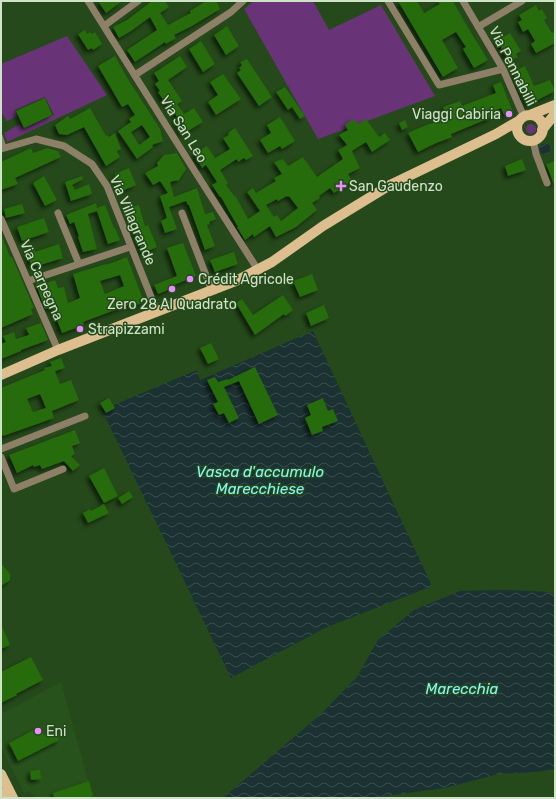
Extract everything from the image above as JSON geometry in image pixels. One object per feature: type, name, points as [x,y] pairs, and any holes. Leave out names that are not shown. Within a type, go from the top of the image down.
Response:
[{"type":"main road","points":[[1,375],[58,350],[238,280],[258,270],[293,248],[323,226],[390,185],[496,134],[525,117],[555,105]]},
{"type":"main road","points":[[496,134],[514,134],[526,140],[533,140],[539,136],[555,114]]},
{"type":"main road","points":[[520,136],[517,128],[525,117],[533,116],[540,120],[542,123],[542,130]]},
{"type":"main road","points":[[1,774],[13,798]]},
{"type":"main road","points":[[1,793],[4,798]]},
{"type":"street","name":"Via San Leo","points":[[88,1],[258,270]]},
{"type":"street","points":[[104,26],[138,1]]},
{"type":"street","points":[[135,75],[229,14],[244,1]]},
{"type":"street","points":[[388,1],[439,85],[503,69]]},
{"type":"street","name":"Via Pennabilli","points":[[463,1],[503,69],[525,117]]},
{"type":"street","name":"Via Pennabilli","points":[[478,27],[522,1]]},
{"type":"street","name":"Via Villagrande","points":[[3,149],[36,139],[64,146],[92,164],[107,186],[157,312]]},
{"type":"street","points":[[533,140],[536,154],[547,183]]},
{"type":"street","points":[[58,213],[79,264]]},
{"type":"street","points":[[182,213],[212,291]]},
{"type":"street","name":"Via Carpegna","points":[[1,219],[58,350]]},
{"type":"street","points":[[28,281],[130,247]]},
{"type":"street","points":[[1,449],[84,416]]},
{"type":"street","points":[[1,457],[14,489],[63,470]]},
{"type":"lane","points":[[1,136],[3,149]]},
{"type":"shaded area","points":[[254,1],[313,1],[329,30],[381,5],[435,96],[318,139],[244,9]]},
{"type":"shaded area","points":[[67,36],[107,95],[7,142],[4,133],[20,124],[23,129],[54,115],[45,97],[15,110],[17,116],[7,121],[1,112],[1,64]]},
{"type":"shaded area","points":[[529,124],[533,124],[535,125],[535,133],[529,134],[526,131],[526,127]]},
{"type":"shaded area","name":"Eni","points":[[61,682],[94,798],[37,798],[28,791],[24,793],[1,747],[1,714]]},
{"type":"water","points":[[545,143],[549,145],[551,149],[549,153],[545,155],[541,153],[539,149],[541,145]]},
{"type":"water","name":"Vasca d'accumulo Marecchiese","points":[[313,331],[432,586],[325,628],[231,678],[102,410],[197,370],[200,380]]},
{"type":"water","name":"Marecchia","points":[[507,590],[549,592],[555,595],[555,769],[535,772],[498,774],[445,788],[370,798],[223,798],[321,714],[357,677],[378,640],[414,610],[460,591]]},
{"type":"building","points":[[98,1],[122,1],[106,13]]},
{"type":"building","points":[[152,1],[165,1],[169,7],[160,13],[168,25],[191,13],[190,11],[206,1],[216,1],[220,9],[174,35],[176,38],[166,44],[165,42],[135,62],[127,50],[157,30],[150,17],[119,38],[113,27],[127,20]]},
{"type":"building","points":[[398,1],[417,1],[424,13],[440,4],[438,1],[453,1],[488,60],[474,68],[463,49],[466,47],[456,32],[442,40],[458,68],[443,77]]},
{"type":"building","points":[[536,5],[539,11],[542,9],[547,18],[544,20],[552,33],[555,31],[555,43],[536,53],[531,44],[535,41],[528,29],[523,32],[518,22],[522,20],[519,15]]},
{"type":"building","points":[[227,26],[239,46],[226,55],[214,35]]},
{"type":"building","points":[[85,30],[87,34],[90,32],[92,34],[95,32],[102,44],[93,50],[92,48],[88,50],[78,34]]},
{"type":"building","points":[[510,33],[521,51],[516,54],[518,57],[509,62],[497,40]]},
{"type":"building","points":[[201,41],[215,64],[203,72],[189,49]]},
{"type":"building","points":[[115,56],[160,129],[163,141],[152,145],[153,147],[137,159],[118,131],[131,122],[129,119],[135,115],[128,104],[122,107],[98,66]],"holes":[[[142,125],[150,137],[139,145],[131,132]]]},
{"type":"building","points":[[180,56],[187,67],[168,80],[182,101],[177,104],[184,114],[194,108],[203,122],[183,134],[175,120],[178,118],[168,103],[166,104],[158,92],[160,91],[155,84],[159,81],[154,73]]},
{"type":"building","points":[[247,59],[272,97],[259,106],[237,73],[241,70],[239,68],[242,65],[240,62]]},
{"type":"building","points":[[525,66],[534,86],[550,80],[555,91],[528,105],[513,71]]},
{"type":"building","points":[[223,74],[241,99],[216,115],[208,102],[218,95],[210,82]]},
{"type":"building","points":[[501,82],[513,112],[504,115],[501,108],[490,113],[492,117],[451,134],[452,137],[418,152],[408,133],[426,125],[441,121],[440,115],[446,114],[443,107],[460,101],[462,106],[496,93],[493,85]]},
{"type":"building","points":[[285,87],[305,116],[300,119],[292,107],[288,110],[276,92]]},
{"type":"building","points":[[45,98],[52,115],[24,128],[16,111]]},
{"type":"building","points":[[90,108],[106,136],[107,135],[109,137],[115,133],[121,149],[117,151],[120,157],[106,166],[84,127],[67,135],[59,134],[55,125],[68,116],[70,119]]},
{"type":"building","points":[[280,117],[295,141],[282,149],[280,146],[268,153],[260,140],[271,133],[267,125]]},
{"type":"building","points":[[353,119],[358,124],[366,119],[379,137],[385,133],[390,140],[372,152],[366,142],[352,151],[360,168],[348,174],[352,181],[334,193],[330,188],[319,196],[320,198],[312,203],[317,210],[296,227],[276,237],[270,226],[254,237],[253,234],[245,240],[221,197],[212,185],[217,182],[206,165],[202,168],[194,154],[207,146],[215,158],[230,149],[223,138],[229,135],[228,133],[235,128],[253,156],[246,160],[244,158],[238,162],[237,159],[220,170],[228,183],[226,185],[236,197],[248,219],[260,211],[247,192],[253,188],[256,193],[276,181],[274,178],[282,174],[274,162],[283,159],[288,166],[303,157],[317,177],[343,159],[338,150],[347,145],[339,135],[348,130],[345,125]],"holes":[[[287,196],[289,196],[298,208],[281,221],[277,215],[274,217],[266,205],[277,199],[278,201]]]},
{"type":"building","points":[[405,120],[408,127],[402,130],[399,123]]},
{"type":"building","points":[[31,148],[33,153],[47,148],[58,151],[61,157],[15,178],[18,184],[1,190],[1,162]]},
{"type":"building","points":[[177,153],[186,169],[179,180],[170,182],[174,197],[197,188],[205,214],[213,212],[216,219],[209,222],[210,224],[207,225],[215,246],[205,250],[189,205],[186,201],[169,207],[177,229],[165,233],[161,221],[167,218],[160,196],[168,193],[160,181],[153,185],[145,173],[158,166],[157,163],[164,155]]},
{"type":"building","points":[[522,159],[526,170],[508,176],[505,166]]},
{"type":"building","points":[[555,161],[555,187],[546,164]]},
{"type":"building","points":[[129,168],[136,185],[122,191],[115,174]]},
{"type":"building","points":[[44,176],[57,200],[45,206],[33,183]]},
{"type":"building","points":[[82,176],[83,179],[72,185],[75,190],[89,184],[92,194],[71,201],[65,182]]},
{"type":"building","points":[[96,203],[97,208],[105,205],[120,240],[108,244],[97,211],[88,214],[97,249],[83,252],[74,222],[70,224],[66,215]]},
{"type":"building","points":[[22,204],[25,213],[6,218],[4,209]]},
{"type":"building","points":[[139,205],[145,226],[148,225],[157,247],[143,253],[134,230],[136,230],[128,208]]},
{"type":"building","points":[[44,218],[49,232],[22,241],[17,227]]},
{"type":"building","points":[[1,234],[34,308],[31,309],[33,314],[1,328]]},
{"type":"building","points":[[183,243],[196,276],[174,285],[175,287],[158,294],[154,285],[177,276],[167,248]]},
{"type":"building","points":[[59,244],[63,258],[37,266],[36,264],[31,266],[27,252],[35,250],[35,252]]},
{"type":"building","points":[[234,252],[238,264],[215,272],[210,260]]},
{"type":"building","points":[[127,257],[144,302],[132,307],[131,304],[83,322],[84,325],[62,333],[53,309],[51,307],[45,309],[36,284],[43,281],[44,284],[55,280],[58,288],[64,287],[68,303],[80,298],[73,274],[106,265]],"holes":[[[120,275],[124,286],[105,294],[100,281]]]},
{"type":"building","points":[[312,274],[318,290],[300,297],[293,281]]},
{"type":"building","points":[[283,295],[293,310],[285,316],[284,314],[255,335],[236,303],[242,299],[253,315]]},
{"type":"building","points":[[324,305],[329,318],[311,326],[306,313]]},
{"type":"building","points":[[41,323],[48,340],[1,359],[1,344],[6,342],[3,336],[14,332],[16,339],[29,335],[26,328]]},
{"type":"building","points":[[211,343],[219,359],[208,364],[200,348]]},
{"type":"building","points":[[61,358],[65,368],[55,371],[60,384],[71,380],[79,400],[52,411],[54,418],[3,436],[1,432],[1,388],[45,370],[44,368],[52,366],[50,362]],"holes":[[[40,394],[46,408],[33,412],[27,399]]]},
{"type":"building","points":[[255,367],[278,415],[259,424],[239,381],[224,387],[239,418],[229,423],[224,413],[219,415],[213,404],[218,402],[207,380],[215,377],[218,382],[228,380]]},
{"type":"building","points":[[109,398],[115,408],[106,413],[100,403]]},
{"type":"building","points":[[323,398],[328,411],[333,409],[338,421],[322,427],[323,431],[312,435],[305,418],[311,415],[307,405]]},
{"type":"building","points":[[75,430],[80,443],[72,446],[75,454],[71,456],[80,465],[73,471],[64,461],[42,469],[40,465],[34,467],[33,465],[17,473],[9,455]]},
{"type":"building","points":[[104,468],[118,496],[104,503],[89,476]]},
{"type":"building","points":[[129,491],[133,497],[122,504],[118,498]]},
{"type":"building","points":[[104,504],[109,513],[88,523],[83,513],[90,509],[91,511]]},
{"type":"building","points":[[1,563],[10,574],[10,580],[1,586]]},
{"type":"building","points":[[1,624],[10,645],[1,649]]},
{"type":"building","points":[[31,657],[43,680],[1,703],[1,672]]},
{"type":"building","points":[[39,727],[44,735],[54,730],[59,740],[18,761],[9,743]]},
{"type":"building","points":[[40,770],[41,779],[31,780],[30,771]]},
{"type":"building","points":[[89,781],[93,796],[87,798],[54,798],[53,793]]},
{"type":"place","name":"Viaggi Cabiria","points":[[509,114]]},
{"type":"place","name":"San Gaudenzo","points":[[341,186]]},
{"type":"place","name":"Crédit Agricole","points":[[190,279]]},
{"type":"place","name":"Zero 28 Al Quadrato","points":[[172,289]]},
{"type":"place","name":"Strapizzami","points":[[80,329]]},
{"type":"place","name":"Eni","points":[[38,731]]}]
